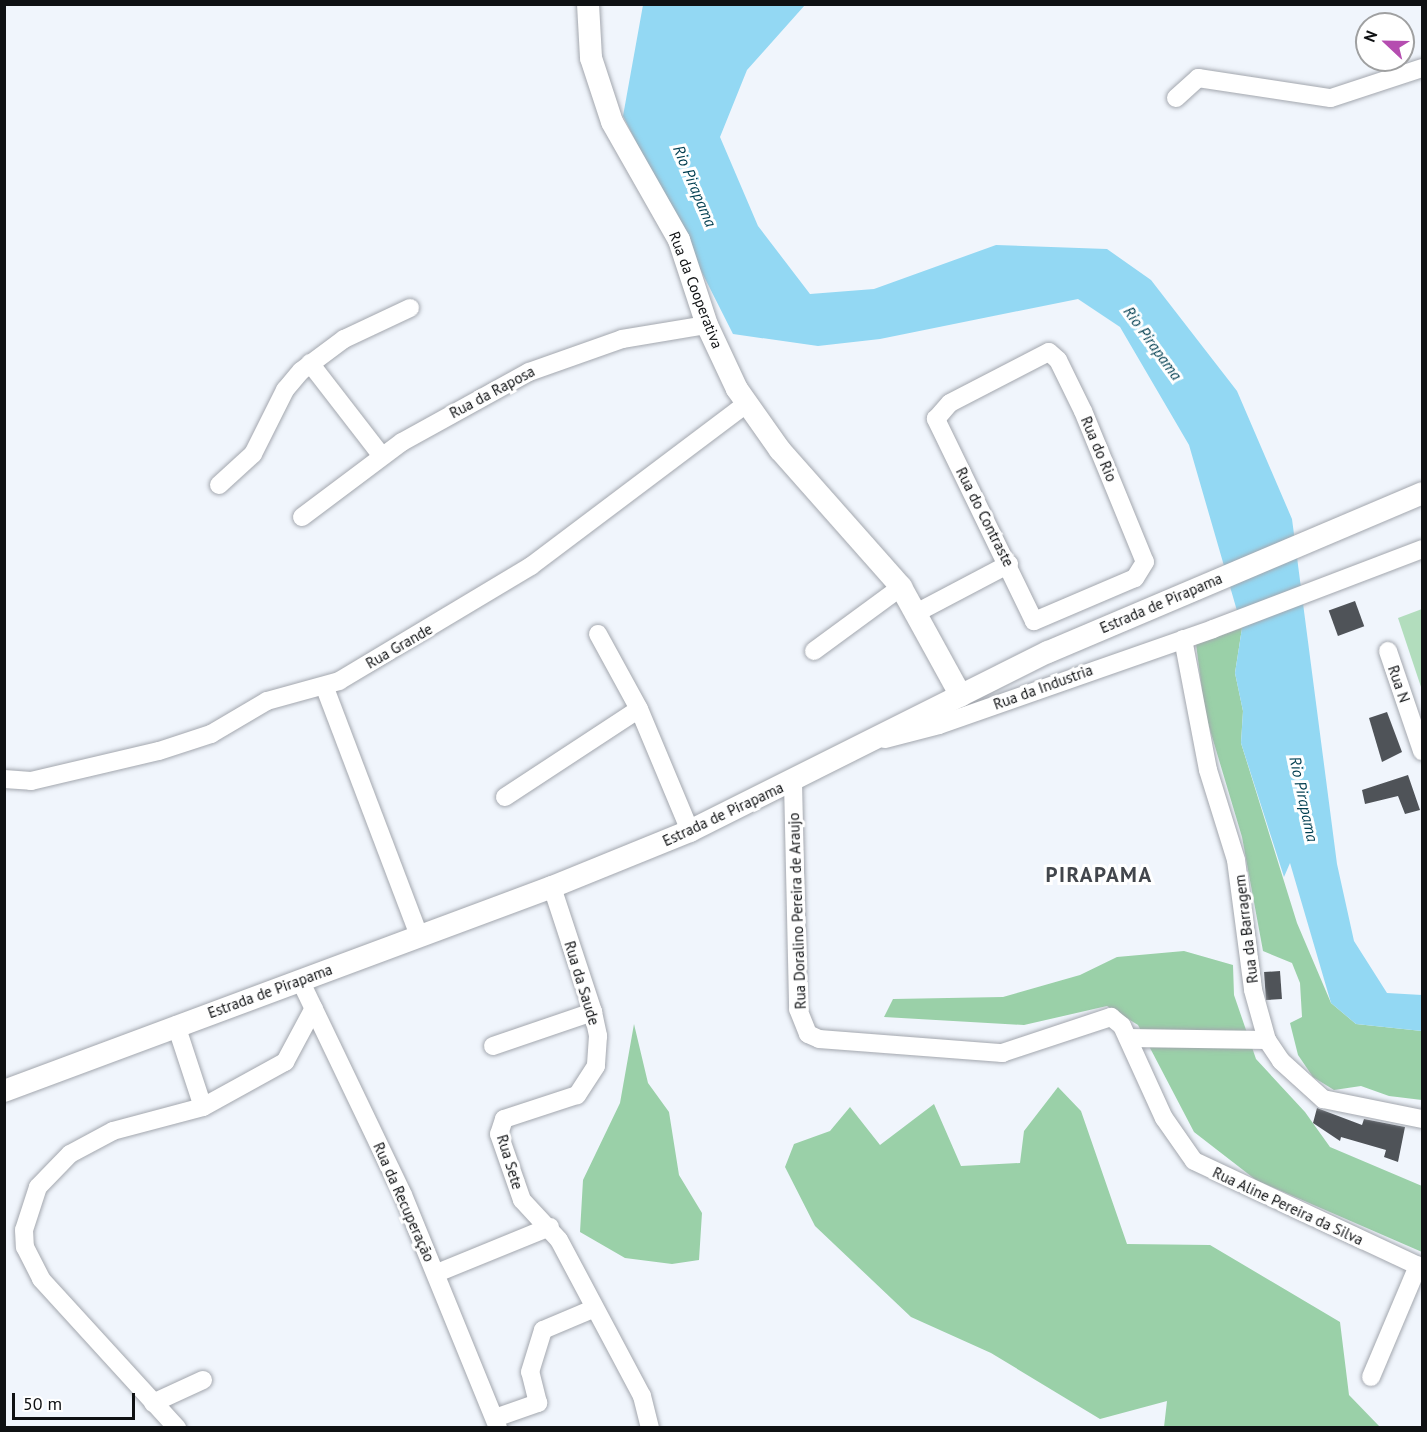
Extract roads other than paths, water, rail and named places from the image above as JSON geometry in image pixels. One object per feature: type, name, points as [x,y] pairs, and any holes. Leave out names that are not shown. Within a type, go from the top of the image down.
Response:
[{"type":"street","name":"Rua da Cooperativa","points":[[588,4],[591,58],[601,93],[621,142],[679,240],[707,325],[746,404],[780,450],[901,587],[918,612],[965,705]]},
{"type":"street","points":[[1176,98],[1198,78],[1330,99],[1422,68]]},
{"type":"street","points":[[219,485],[253,454],[285,390],[310,363],[344,339],[410,308]]},
{"type":"street","name":"Rua da Raposa","points":[[302,517],[381,456],[466,404],[553,361],[622,339],[707,325]]},
{"type":"street","name":"Rua do Contraste","points":[[1034,621],[1009,564],[939,428],[938,413],[1016,366],[1049,352],[1055,355]]},
{"type":"street","name":"Rua do Rio","points":[[1034,621],[1135,578],[1145,562],[1055,355]]},
{"type":"street","points":[[310,363],[381,456]]},
{"type":"street","name":"Rua Grande","points":[[4,779],[55,776],[159,751],[211,734],[267,701],[325,687],[519,574],[746,404]]},
{"type":"street","name":"Estrada de Pirapama","points":[[4,1091],[176,1025],[552,887],[690,831],[873,741],[965,705],[1174,597],[1422,493]]},
{"type":"street","name":"Rua da Industria","points":[[965,705],[1213,629],[1422,549]]},
{"type":"street","points":[[918,612],[1009,564]]},
{"type":"street","points":[[814,651],[901,587]]},
{"type":"street","points":[[598,634],[639,709],[690,831]]},
{"type":"street","name":"Rua da Barragem","points":[[1183,639],[1208,770],[1242,888],[1253,990],[1267,1040],[1281,1061],[1323,1100],[1422,1119]]},
{"type":"street","name":"Rua N","points":[[1388,651],[1422,752]]},
{"type":"street","points":[[325,687],[419,935]]},
{"type":"street","points":[[506,797],[639,709]]},
{"type":"street","name":"Rua Doralino Pereira de Araujo","points":[[793,782],[798,1010],[803,1029],[811,1036]]},
{"type":"street","name":"Rua da Saude","points":[[552,887],[593,1012],[598,1052],[591,1080]]},
{"type":"street","name":"Rua da Recuperação","points":[[300,980],[437,1273],[497,1423]]},
{"type":"street","points":[[177,1428],[41,1279],[25,1247],[24,1230],[38,1186],[70,1154],[113,1131],[203,1107],[285,1062],[314,1008]]},
{"type":"street","points":[[493,1046],[593,1012]]},
{"type":"street","name":"Rua Aline Pereira da Silva","points":[[811,1036],[1002,1053],[1106,1017],[1119,1022],[1164,1118],[1194,1161],[1420,1267]]},
{"type":"street","points":[[176,1025],[203,1107]]},
{"type":"street","points":[[1128,1038],[1267,1040]]},
{"type":"street","name":"Rua Sete","points":[[591,1080],[577,1095],[513,1115],[499,1125],[522,1200],[550,1227],[642,1396],[650,1428]]},
{"type":"street","points":[[437,1273],[550,1227]]},
{"type":"street","points":[[1371,1377],[1420,1267]]},
{"type":"street","points":[[497,1423],[538,1403],[530,1372],[543,1330],[593,1309]]},
{"type":"street","points":[[153,1403],[202,1380]]},
{"type":"water","name":"Rio Pirapama","points":[[643,5],[805,5],[747,70],[720,137],[758,226],[810,294],[874,289],[996,245],[1107,249],[1151,280],[1237,391],[1292,519],[1337,864],[1354,941],[1387,993],[1422,995],[1422,1031],[1356,1024],[1331,1003],[1290,863],[1284,877],[1241,743],[1243,711],[1235,673],[1242,628],[1189,445],[1120,327],[1078,299],[880,339],[818,346],[733,334],[623,116]]},
{"type":"district","name":"PIRAPAMA","points":[[1099,875]]}]
